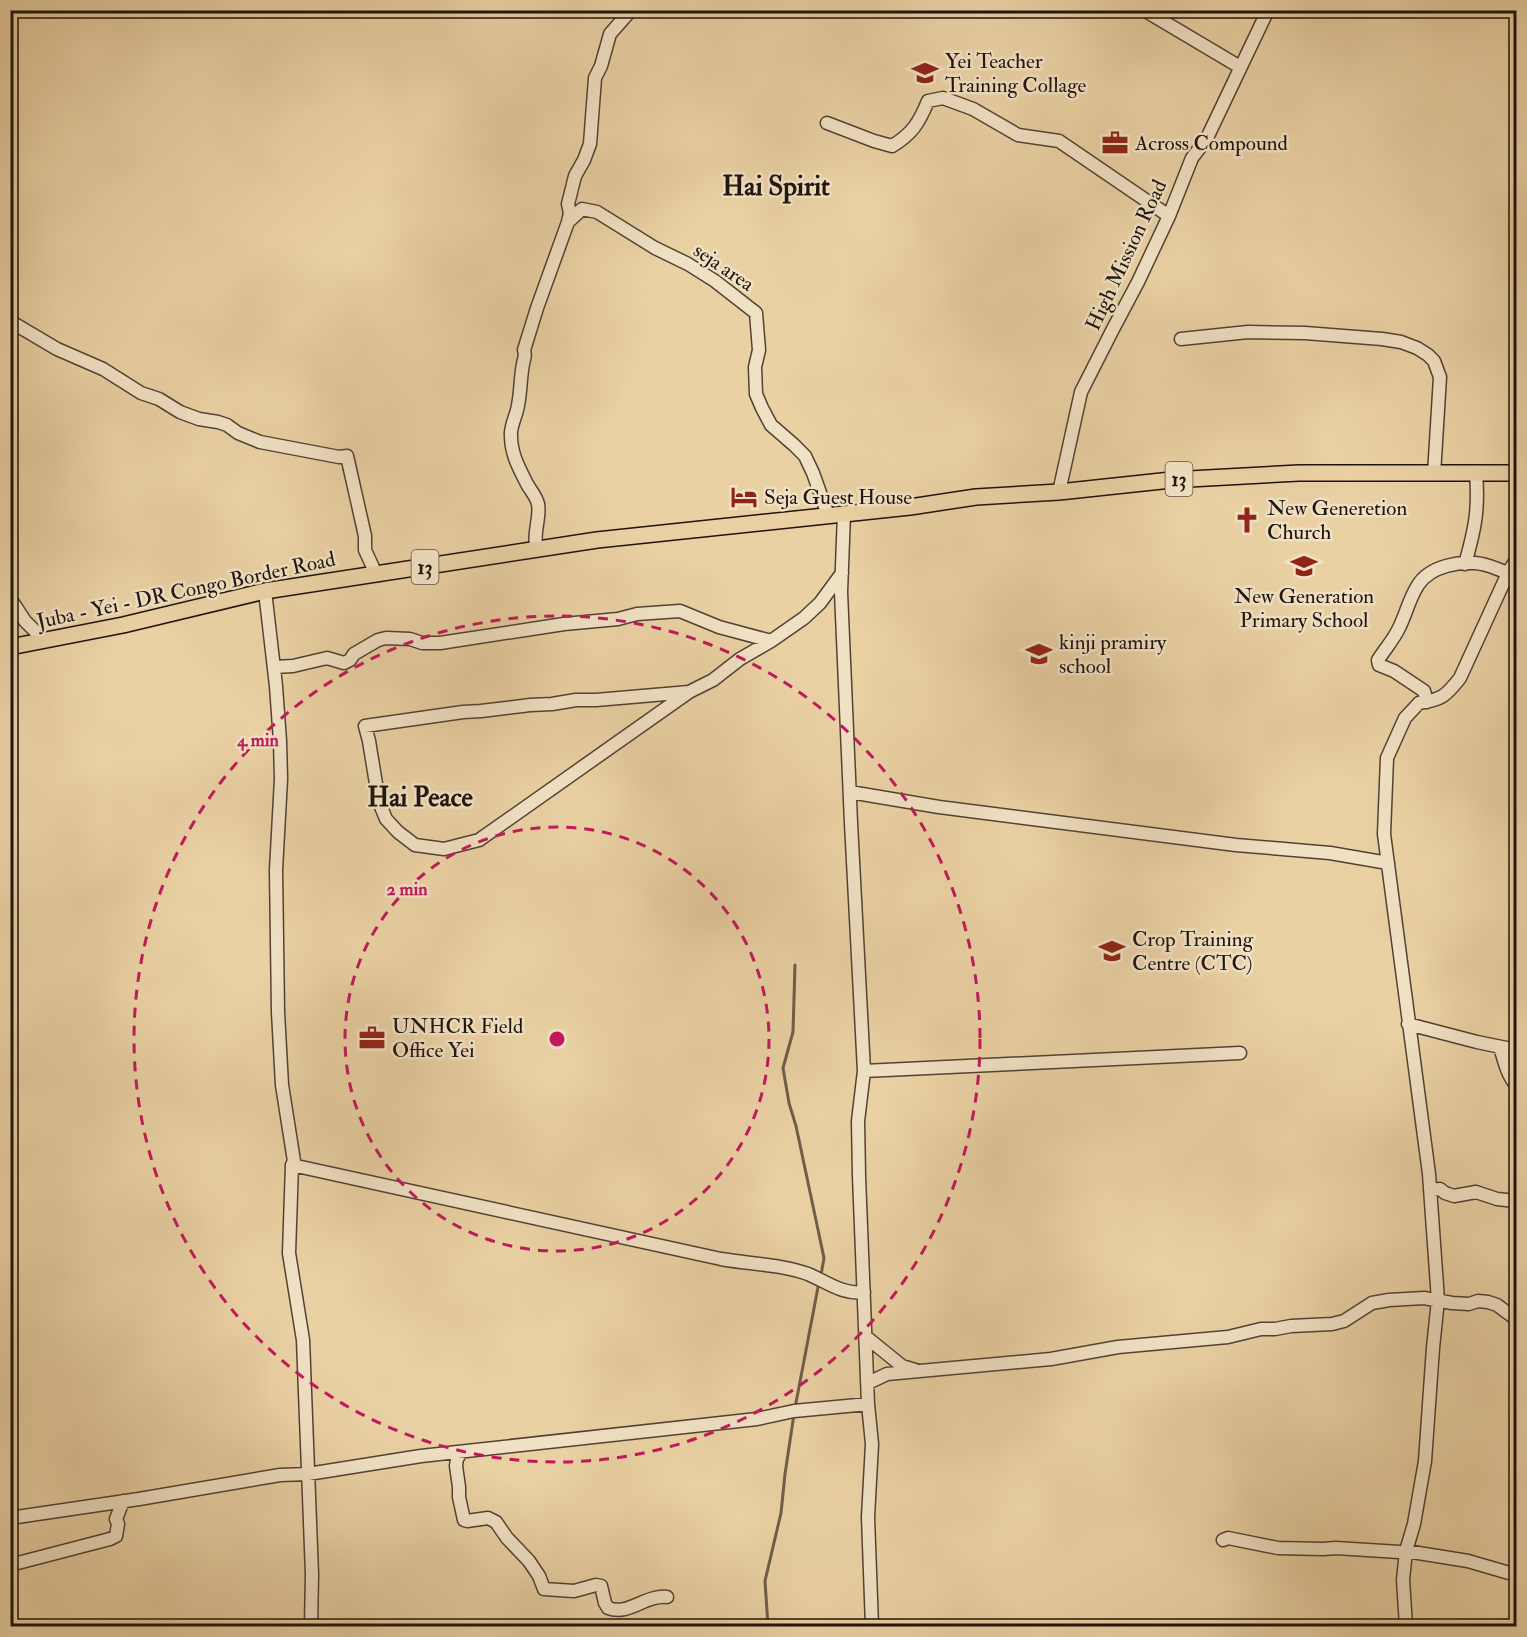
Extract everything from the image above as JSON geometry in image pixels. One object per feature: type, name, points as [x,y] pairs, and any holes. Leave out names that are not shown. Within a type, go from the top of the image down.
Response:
[{"type":"main road","name":"Juba - Yei - DR Congo Border Road","points":[[10,647],[123,625],[265,591],[597,540],[910,507],[976,497],[1059,492],[1171,480],[1260,474],[1516,473]]},
{"type":"street","points":[[537,549],[535,541],[539,518],[538,505],[512,453],[510,432],[518,407],[526,343],[568,222],[570,213],[568,204],[575,176],[590,144],[595,78],[601,66],[610,34],[631,10]]},
{"type":"street","points":[[1144,10],[1240,67]]},
{"type":"street","name":"High Mission Road","points":[[1059,492],[1081,392],[1138,282],[1192,158],[1207,138],[1268,10]]},
{"type":"street","points":[[827,123],[892,146],[904,139],[920,120],[928,102],[943,98],[973,109],[1017,135],[1059,141],[1168,216]]},
{"type":"street","name":"seja area","points":[[568,222],[582,209],[597,212],[715,281],[756,313],[759,350],[755,367],[756,394],[771,425],[805,456],[828,515]]},
{"type":"street","points":[[10,323],[57,349],[104,369],[141,393],[159,399],[180,412],[218,422],[238,434],[266,444],[339,457],[347,456],[365,536],[365,550],[376,574]]},
{"type":"street","points":[[1181,339],[1248,332],[1305,333],[1382,339],[1401,342],[1417,348],[1434,361],[1440,377],[1434,474]]},
{"type":"street","points":[[1465,564],[1477,514],[1476,473]]},
{"type":"street","points":[[844,514],[841,592],[864,1071],[858,1121],[858,1176],[868,1404],[872,1444],[868,1517],[872,1626]]},
{"type":"street","points":[[1406,1626],[1403,1580],[1406,1551],[1414,1524],[1425,1461],[1438,1300],[1430,1190],[1384,834],[1387,758],[1405,718],[1419,703],[1436,701],[1450,691],[1460,678],[1516,560]]},
{"type":"street","points":[[1427,702],[1424,691],[1394,671],[1378,665],[1378,660],[1399,628],[1419,583],[1439,568],[1465,564],[1480,564],[1508,573]]},
{"type":"street","points":[[689,692],[576,700],[463,712],[365,726],[379,802],[386,819],[415,845],[444,849],[479,840],[689,692],[713,680],[740,659],[804,618],[842,573]]},
{"type":"street","points":[[265,591],[280,741],[281,779],[276,870],[278,1012],[282,1085],[294,1161],[289,1252],[303,1340],[312,1574],[311,1626]]},
{"type":"street","points":[[10,598],[25,621],[44,640]]},
{"type":"street","points":[[274,667],[293,666],[327,657],[344,663],[354,654],[386,638],[440,643],[564,624],[618,619],[637,614],[680,611],[719,627],[771,641]]},
{"type":"street","points":[[850,792],[939,807],[1236,845],[1330,853],[1388,863]]},
{"type":"street","points":[[1408,1024],[1516,1050]]},
{"type":"street","points":[[1500,1047],[1505,1064],[1516,1085]]},
{"type":"street","points":[[864,1071],[1240,1053]]},
{"type":"street","points":[[292,1165],[721,1259],[774,1266],[808,1274],[828,1285],[853,1293],[864,1292]]},
{"type":"street","points":[[1430,1190],[1440,1189],[1454,1196],[1476,1192],[1497,1199],[1516,1201]]},
{"type":"street","points":[[868,1383],[887,1374],[1051,1359],[1119,1347],[1228,1337],[1260,1329],[1332,1324],[1344,1321],[1372,1303],[1389,1300],[1424,1298],[1452,1303],[1488,1302],[1497,1305],[1516,1319]]},
{"type":"street","points":[[865,1336],[902,1366],[918,1371]]},
{"type":"street","points":[[10,1518],[242,1483],[280,1475],[308,1474],[461,1452],[868,1404]]},
{"type":"street","points":[[461,1452],[456,1466],[464,1520],[488,1518],[496,1522],[507,1538],[530,1561],[544,1589],[574,1591],[596,1585],[601,1586],[605,1603],[608,1608],[615,1610],[636,1606],[647,1599],[667,1597]]},
{"type":"street","points":[[10,1565],[116,1536],[118,1524],[116,1519],[123,1501]]},
{"type":"street","points":[[1223,1540],[1228,1538],[1262,1546],[1290,1549],[1406,1551],[1468,1561],[1516,1575]]},
{"type":"waterway","points":[[795,965],[793,1032],[783,1068],[824,1258],[821,1275]]},
{"type":"waterway","points":[[795,1408],[819,1282]]},
{"type":"waterway","points":[[768,1626],[765,1581],[781,1513],[794,1414]]},
{"type":"place","name":"Yei Teacher Training Collage","points":[[925,73]]},
{"type":"place","name":"Across Compound","points":[[1115,143]]},
{"type":"place","name":"Seja Guest House","points":[[744,497]]},
{"type":"place","name":"New Generetion Church","points":[[1247,520]]},
{"type":"place","name":"New Generation Primary School","points":[[1304,566]]},
{"type":"place","name":"kinji pramiry school","points":[[1039,654]]},
{"type":"place","name":"Crop Training Centre (CTC)","points":[[1112,951]]},
{"type":"place","name":"UNHCR Field Office Yei","points":[[372,1038]]},
{"type":"district","name":"Hai Spirit","points":[[776,186]]},
{"type":"district","name":"Hai Peace","points":[[420,797]]}]
